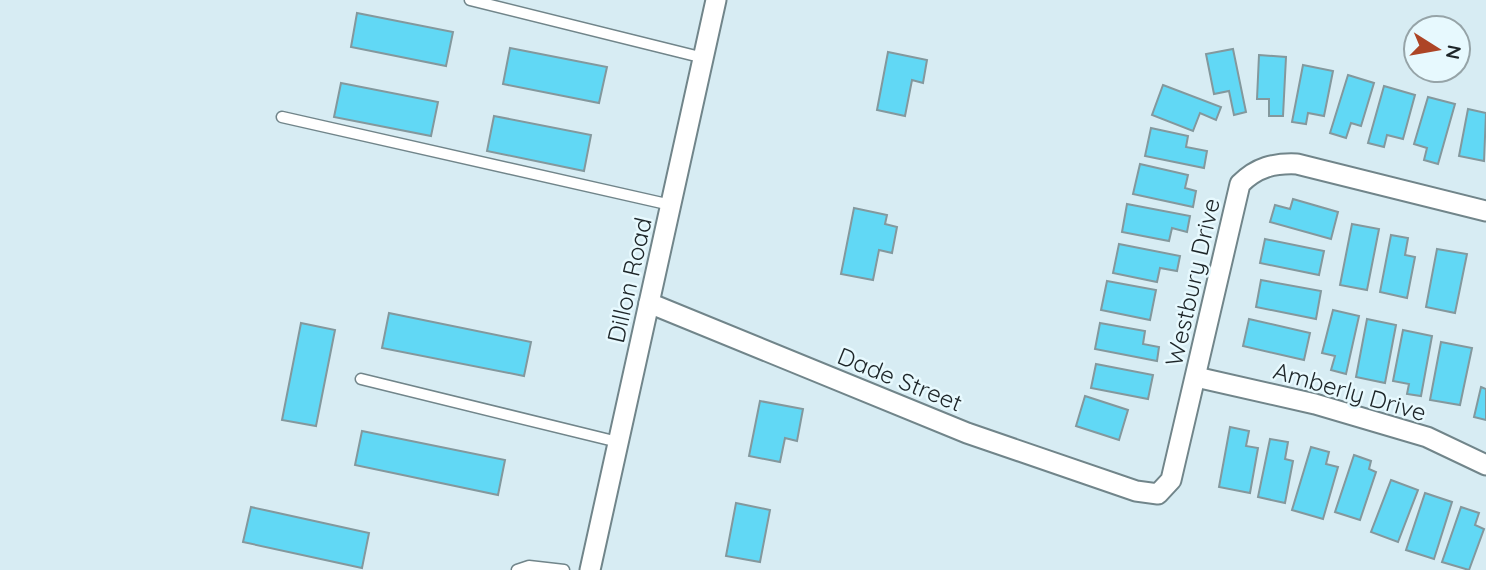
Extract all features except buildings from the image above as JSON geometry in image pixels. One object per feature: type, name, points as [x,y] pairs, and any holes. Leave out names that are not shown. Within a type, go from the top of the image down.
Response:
[{"type":"street","name":"Dillon Road","points":[[590,570],[716,0]]},
{"type":"street","name":"Westbury Drive","points":[[1136,491],[1158,494],[1171,480],[1240,184],[1249,175],[1266,166],[1297,164],[1486,211]]},
{"type":"street","name":"Dade Street","points":[[649,303],[967,433],[1136,491]]},
{"type":"street","name":"Amberly Drive","points":[[1196,377],[1315,404],[1415,433],[1486,465]]},
{"type":"lane","points":[[470,0],[704,58]]},
{"type":"lane","points":[[282,117],[671,205]]},
{"type":"lane","points":[[361,379],[618,442]]},
{"type":"lane","points":[[516,570],[529,566],[565,570]]}]
